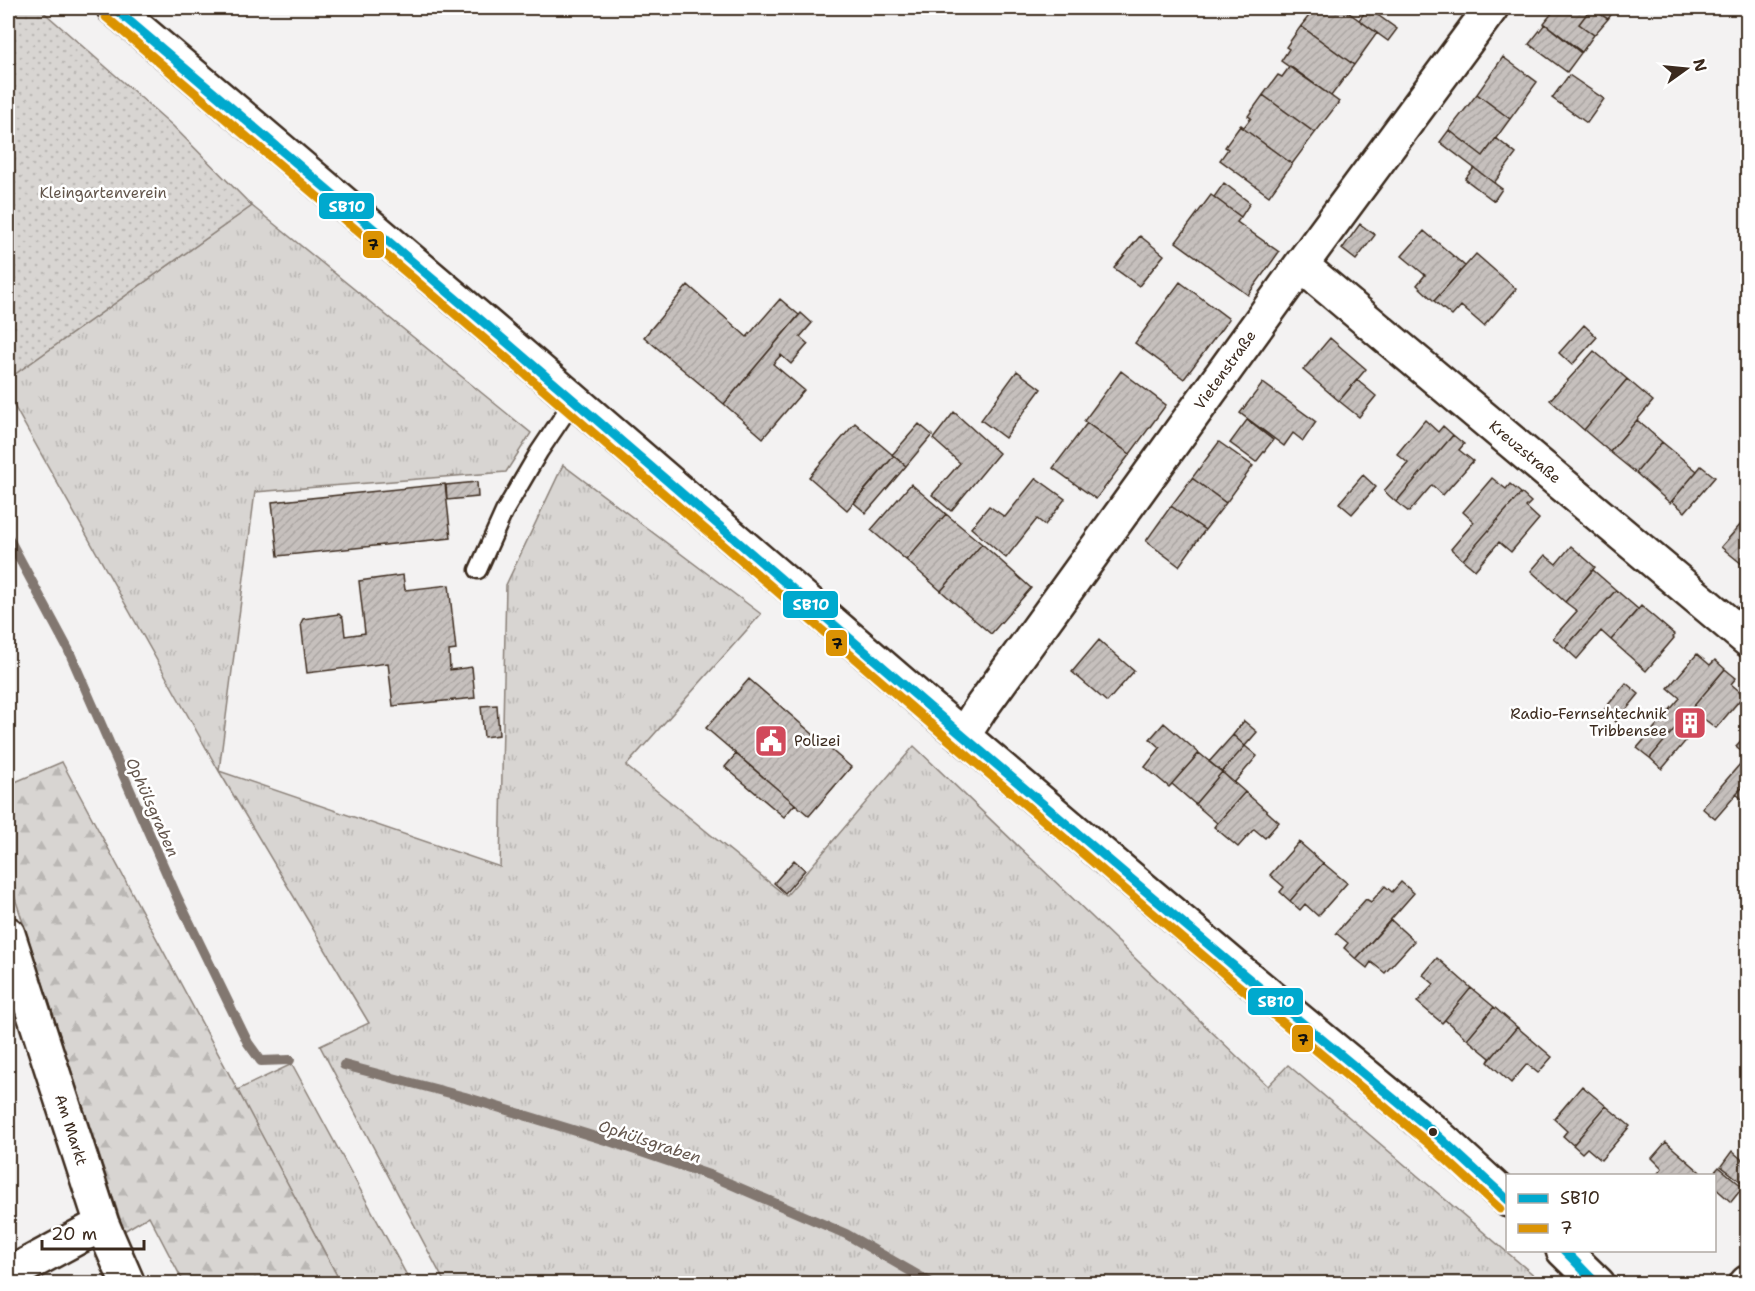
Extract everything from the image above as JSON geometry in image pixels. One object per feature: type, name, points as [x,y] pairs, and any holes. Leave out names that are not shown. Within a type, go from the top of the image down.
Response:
[{"type":"street","points":[[114,8],[574,400],[963,736],[1435,1133],[1506,1198]]},
{"type":"street","name":"Vietenstraße","points":[[963,736],[1301,265],[1491,8]]},
{"type":"street","name":"Kreuzstraße","points":[[1301,265],[1748,640]]},
{"type":"street","name":"Am Markt","points":[[10,940],[102,1224],[129,1284]]},
{"type":"street","points":[[8,1275],[102,1224]]},
{"type":"street","points":[[1564,1252],[1599,1284]]},
{"type":"lane","points":[[478,570],[504,512],[539,452],[574,400]]},
{"type":"green space","name":"Kleingartenverein","points":[[8,8],[39,8],[173,126],[252,206],[8,379]]},
{"type":"green space","points":[[252,206],[531,433],[506,472],[255,492],[219,771],[8,395],[8,379]]},
{"type":"green space","points":[[563,465],[761,614],[626,766],[786,896],[914,746],[1268,1086],[1288,1065],[1543,1283],[445,1283],[320,1046],[369,1023],[219,771],[500,867],[506,585]]},
{"type":"green space","points":[[62,762],[341,1283],[184,1283],[149,1216],[124,1231],[8,877],[8,785]]},
{"type":"green space","points":[[292,1064],[411,1283],[341,1283],[237,1090]]},
{"type":"building","points":[[1315,8],[1342,8],[1377,33],[1354,65],[1301,26]]},
{"type":"building","points":[[1368,8],[1397,29],[1388,41],[1359,20]]},
{"type":"building","points":[[1556,8],[1591,8],[1579,24],[1594,35],[1582,52],[1544,23]]},
{"type":"building","points":[[1591,8],[1608,19],[1594,35],[1579,24]]},
{"type":"building","points":[[1592,8],[1616,8],[1608,19]]},
{"type":"building","points":[[1545,24],[1581,53],[1567,72],[1529,44]]},
{"type":"building","points":[[1301,26],[1354,65],[1331,96],[1281,61],[1289,49],[1286,47]]},
{"type":"building","points":[[1503,57],[1537,82],[1510,119],[1477,94]]},
{"type":"building","points":[[1290,66],[1339,102],[1315,133],[1263,95],[1278,75],[1282,77]]},
{"type":"building","points":[[1569,75],[1604,99],[1587,123],[1552,98]]},
{"type":"building","points":[[1477,94],[1510,119],[1483,156],[1449,130]]},
{"type":"building","points":[[1263,95],[1315,133],[1292,164],[1240,126],[1244,127],[1251,118],[1248,116]]},
{"type":"building","points":[[1240,126],[1292,164],[1269,196],[1220,160],[1228,149],[1225,147]]},
{"type":"building","points":[[1449,130],[1483,156],[1496,138],[1516,154],[1494,183],[1440,142]]},
{"type":"building","points":[[1474,168],[1502,189],[1494,201],[1465,179]]},
{"type":"building","points":[[1224,183],[1250,203],[1241,217],[1214,197]]},
{"type":"building","points":[[1211,195],[1241,217],[1237,222],[1279,252],[1248,295],[1176,242]]},
{"type":"building","points":[[1360,224],[1375,235],[1356,260],[1342,249]]},
{"type":"building","points":[[1424,231],[1465,266],[1434,301],[1417,285],[1425,275],[1402,256]]},
{"type":"building","points":[[1140,236],[1164,255],[1139,286],[1114,268]]},
{"type":"building","points":[[1476,254],[1516,289],[1484,326],[1461,306],[1452,316],[1434,301]]},
{"type":"building","points":[[1180,282],[1229,319],[1184,379],[1135,343]]},
{"type":"building","points":[[688,285],[747,337],[780,299],[799,315],[724,404],[644,337]]},
{"type":"building","points":[[801,313],[812,323],[800,337],[808,344],[791,364],[781,355],[773,364],[804,390],[763,438],[724,404]]},
{"type":"building","points":[[1584,325],[1597,337],[1572,365],[1559,353]]},
{"type":"building","points":[[1330,338],[1366,369],[1339,401],[1303,370]]},
{"type":"building","points":[[1594,351],[1627,379],[1584,430],[1550,400]]},
{"type":"building","points":[[1017,371],[1041,389],[1005,438],[981,420]]},
{"type":"building","points":[[1121,371],[1166,405],[1130,454],[1084,421]]},
{"type":"building","points":[[1627,379],[1653,401],[1610,452],[1584,430]]},
{"type":"building","points":[[1357,380],[1376,396],[1359,417],[1339,401]]},
{"type":"building","points":[[1263,383],[1316,422],[1303,441],[1293,433],[1284,446],[1240,413]]},
{"type":"building","points":[[954,412],[999,453],[951,511],[932,495],[960,463],[933,439]]},
{"type":"building","points":[[1247,420],[1273,440],[1256,462],[1230,443]]},
{"type":"building","points":[[1425,420],[1438,432],[1443,426],[1453,435],[1396,502],[1384,491],[1408,463],[1397,454]]},
{"type":"building","points":[[1637,420],[1662,442],[1636,473],[1610,452]]},
{"type":"building","points":[[855,423],[894,456],[847,510],[809,477]]},
{"type":"building","points":[[1087,423],[1130,454],[1096,499],[1053,468]]},
{"type":"building","points":[[919,424],[932,435],[906,466],[892,455]]},
{"type":"building","points":[[1453,435],[1464,444],[1459,450],[1473,461],[1443,495],[1432,485],[1409,512],[1396,502]]},
{"type":"building","points":[[1219,442],[1253,466],[1226,503],[1192,478]]},
{"type":"building","points":[[1662,442],[1697,471],[1670,503],[1636,473]]},
{"type":"building","points":[[894,456],[906,466],[866,513],[854,503]]},
{"type":"building","points":[[1701,466],[1715,477],[1685,512],[1672,501]]},
{"type":"building","points":[[1363,475],[1376,487],[1352,514],[1339,503]]},
{"type":"building","points":[[1036,478],[1065,499],[1045,525],[1037,519],[1006,558],[971,528],[989,506],[1005,517]]},
{"type":"building","points":[[1192,478],[1226,503],[1205,530],[1171,506]]},
{"type":"building","points":[[1492,478],[1506,489],[1510,484],[1521,493],[1463,560],[1451,549],[1474,522],[1463,512]]},
{"type":"building","points":[[477,482],[478,497],[447,500],[446,485]]},
{"type":"building","points":[[445,484],[451,538],[278,556],[272,502]]},
{"type":"building","points":[[911,484],[946,514],[906,560],[871,530]]},
{"type":"building","points":[[1521,493],[1531,502],[1526,507],[1539,519],[1511,552],[1499,542],[1475,570],[1463,560]]},
{"type":"building","points":[[1171,506],[1205,530],[1179,566],[1146,541]]},
{"type":"building","points":[[946,514],[982,544],[941,591],[906,560]]},
{"type":"building","points":[[1748,516],[1748,569],[1721,547]]},
{"type":"building","points":[[982,544],[1031,588],[991,634],[941,591]]},
{"type":"building","points":[[1571,546],[1595,567],[1565,602],[1531,571],[1545,555],[1556,564]]},
{"type":"building","points":[[1593,570],[1616,590],[1565,648],[1553,638],[1577,611],[1565,602]]},
{"type":"building","points":[[403,575],[405,590],[449,585],[456,650],[449,651],[450,670],[472,667],[475,698],[393,706],[388,663],[307,673],[301,623],[303,619],[339,614],[343,618],[345,636],[365,633],[359,581]]},
{"type":"building","points":[[1616,590],[1638,609],[1611,640],[1601,631],[1577,659],[1565,648]]},
{"type":"building","points":[[1641,606],[1675,635],[1646,671],[1611,640]]},
{"type":"building","points":[[1099,640],[1134,671],[1107,702],[1072,672]]},
{"type":"building","points":[[1697,654],[1710,665],[1715,660],[1725,669],[1650,758],[1637,748],[1680,698],[1668,688]]},
{"type":"building","name":"Radio-Fernsehtechnik Tribbensee","points":[[1725,669],[1736,678],[1731,684],[1744,695],[1716,728],[1704,719],[1662,769],[1650,758]]},
{"type":"building","name":"Polizei","points":[[749,679],[851,767],[809,816],[706,728]]},
{"type":"building","points":[[1626,683],[1639,694],[1616,722],[1603,711]]},
{"type":"building","points":[[497,705],[499,735],[484,737],[481,706]]},
{"type":"building","points":[[1244,721],[1257,732],[1245,746],[1233,735]]},
{"type":"building","points":[[1164,723],[1199,753],[1169,787],[1145,767],[1160,748],[1150,739]]},
{"type":"building","points":[[1748,733],[1748,781],[1715,819],[1702,808],[1747,756],[1736,746]]},
{"type":"building","points":[[1233,735],[1245,746],[1222,772],[1209,762]]},
{"type":"building","points":[[1245,746],[1257,756],[1234,783],[1222,772]]},
{"type":"building","points":[[1199,753],[1222,772],[1195,804],[1172,784],[1169,787]]},
{"type":"building","points":[[736,754],[795,804],[784,817],[725,767]]},
{"type":"building","points":[[1222,772],[1245,792],[1214,827],[1217,823],[1195,804]]},
{"type":"building","points":[[1748,781],[1748,804],[1736,794]]},
{"type":"building","points":[[1245,792],[1279,822],[1265,838],[1254,829],[1238,847],[1214,827]]},
{"type":"building","points":[[1299,842],[1323,863],[1290,901],[1280,892],[1284,887],[1270,875]]},
{"type":"building","points":[[794,860],[805,870],[785,893],[774,883]]},
{"type":"building","points":[[1323,863],[1347,883],[1318,916],[1305,904],[1300,910],[1290,901]]},
{"type":"building","points":[[1401,882],[1414,893],[1356,959],[1344,948],[1348,943],[1336,933],[1366,899],[1371,902],[1385,886],[1392,892]]},
{"type":"building","points":[[1391,920],[1414,941],[1385,973],[1371,962],[1367,968],[1356,959]]},
{"type":"building","points":[[1437,958],[1471,988],[1442,1023],[1417,1002],[1434,984],[1423,975]]},
{"type":"building","points":[[1471,988],[1494,1007],[1467,1039],[1445,1020],[1442,1023]]},
{"type":"building","points":[[1494,1007],[1517,1027],[1488,1062],[1490,1058],[1467,1039]]},
{"type":"building","points":[[1517,1027],[1552,1057],[1538,1073],[1527,1064],[1511,1083],[1488,1062]]},
{"type":"building","points":[[1582,1086],[1606,1106],[1573,1145],[1563,1136],[1567,1131],[1554,1119]]},
{"type":"building","points":[[1606,1106],[1630,1126],[1601,1160],[1587,1148],[1582,1153],[1573,1145]]},
{"type":"building","points":[[1666,1142],[1700,1172],[1699,1174],[1658,1174],[1662,1168],[1652,1158]]},
{"type":"building","points":[[1732,1151],[1748,1165],[1748,1180],[1744,1184],[1721,1166]]},
{"type":"building","points":[[1719,1167],[1743,1187],[1731,1202],[1716,1189],[1716,1174],[1713,1174]]},
{"type":"waterway","name":"Ophülsgraben","points":[[8,537],[68,649],[177,897],[248,1043],[261,1061],[290,1060]]},
{"type":"waterway","name":"Ophülsgraben","points":[[344,1065],[465,1097],[612,1142],[712,1176],[846,1234],[933,1284]]},
{"type":"transit line","name":"SB10","points":[[114,8],[489,327],[963,736],[1435,1133],[1506,1198]]},
{"type":"transit line","name":"7","points":[[106,17],[481,336],[955,745],[1427,1142],[1500,1209]]},
{"type":"transit line","name":"SB10","points":[[1566,1252],[1597,1284]]},
{"type":"place","name":"Radio-Fernsehtechnik Tribbensee","points":[[1690,723]]},
{"type":"place","name":"Polizei","points":[[771,741]]}]
